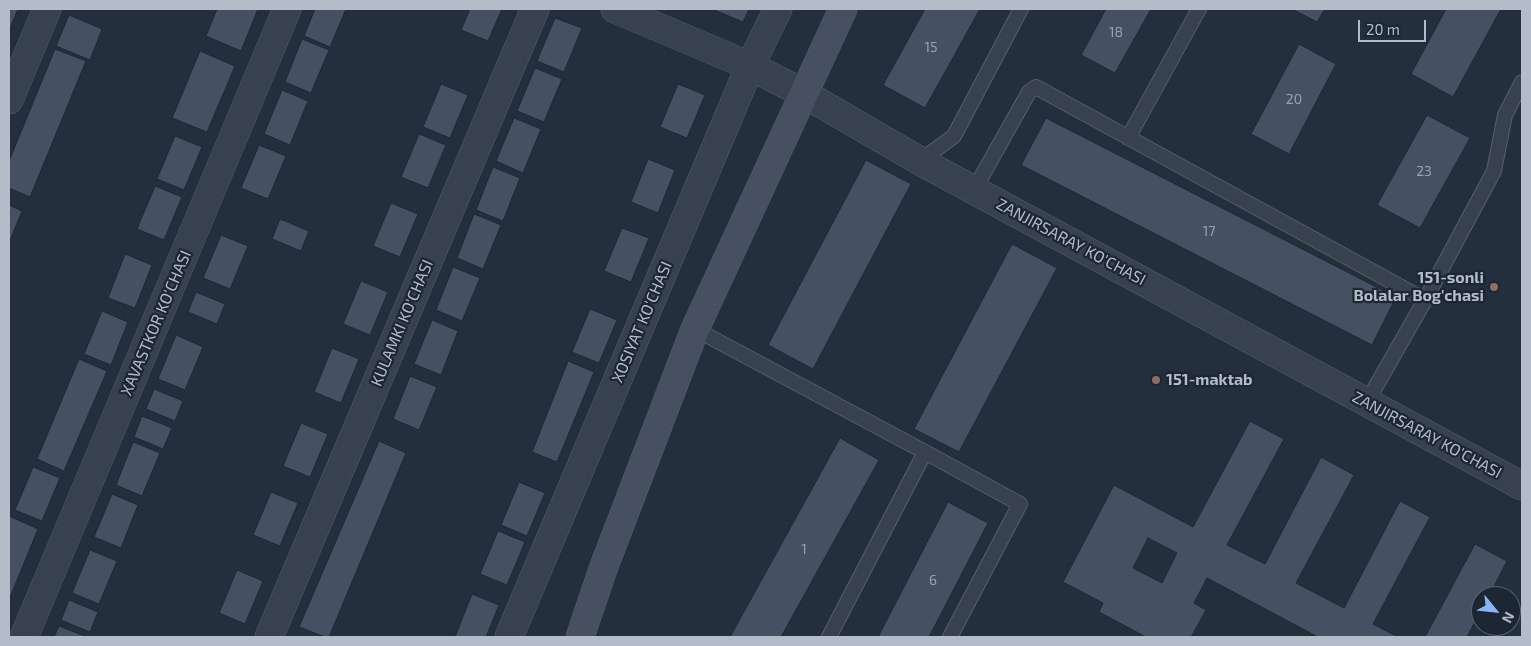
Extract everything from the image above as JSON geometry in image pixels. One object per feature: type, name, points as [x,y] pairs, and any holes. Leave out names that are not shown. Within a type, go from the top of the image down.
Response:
[{"type":"main road","points":[[580,637],[603,569],[696,329],[843,9]]},
{"type":"street","points":[[9,100],[47,9]]},
{"type":"street","name":"XAVASTKOR KO'CHASI","points":[[24,637],[287,9]]},
{"type":"street","name":"KULAMKI KO'CHASI","points":[[269,637],[535,9]]},
{"type":"street","name":"ZANJIRSARAY KO'CHASI","points":[[615,9],[750,66],[803,93],[920,161],[1522,486]]},
{"type":"street","name":"XOSIYAT KO'CHASI","points":[[509,637],[750,66],[778,9]]},
{"type":"lane","points":[[920,161],[954,136],[1021,9]]},
{"type":"lane","points":[[1128,138],[1199,9]]},
{"type":"lane","points":[[1367,402],[1425,300],[1494,171],[1505,115],[1522,82]]},
{"type":"lane","points":[[974,190],[1028,92],[1036,87],[1425,300]]},
{"type":"lane","points":[[696,329],[1020,504],[950,637]]},
{"type":"lane","points":[[829,637],[925,452]]},
{"type":"building","points":[[9,9],[18,9],[10,28],[9,28]]},
{"type":"building","points":[[217,9],[258,9],[241,51],[206,36]]},
{"type":"building","points":[[315,9],[346,9],[330,47],[304,36]]},
{"type":"building","points":[[470,9],[502,9],[488,41],[461,30]]},
{"type":"building","points":[[712,9],[749,9],[743,22]]},
{"type":"building","points":[[925,9],[980,9],[925,108],[883,85]]},
{"type":"building","points":[[1106,9],[1151,9],[1115,73],[1081,55]]},
{"type":"building","points":[[1292,9],[1325,9],[1317,22]]},
{"type":"building","points":[[1446,9],[1501,9],[1453,97],[1411,74]]},
{"type":"building","points":[[69,15],[102,29],[90,60],[56,46]]},
{"type":"building","points":[[555,18],[582,28],[564,72],[537,61]]},
{"type":"building","points":[[302,39],[329,50],[311,93],[285,82]]},
{"type":"building","points":[[1299,44],[1336,64],[1289,154],[1251,134]]},
{"type":"building","points":[[55,49],[86,61],[30,197],[9,188],[9,161]]},
{"type":"building","points":[[200,51],[235,66],[207,132],[172,118]]},
{"type":"building","points":[[535,68],[562,79],[544,122],[517,111]]},
{"type":"building","points":[[441,84],[468,95],[450,138],[423,127]]},
{"type":"building","points":[[678,84],[705,95],[687,138],[660,127]]},
{"type":"building","points":[[282,90],[308,101],[290,145],[264,134]]},
{"type":"building","points":[[1427,115],[1470,138],[1420,228],[1377,205]]},
{"type":"building","points":[[514,118],[541,129],[523,173],[496,161]]},
{"type":"building","points":[[1046,118],[1396,297],[1372,345],[1021,165]]},
{"type":"building","points":[[419,134],[446,145],[428,188],[401,177]]},
{"type":"building","points":[[175,136],[202,147],[184,190],[157,179]]},
{"type":"building","points":[[259,145],[286,156],[268,199],[241,188]]},
{"type":"building","points":[[648,159],[675,170],[658,213],[631,202]]},
{"type":"building","points":[[866,160],[911,184],[813,369],[768,345]]},
{"type":"building","points":[[493,167],[520,178],[503,221],[476,210]]},
{"type":"building","points":[[155,186],[182,197],[164,240],[137,229]]},
{"type":"building","points":[[391,203],[418,214],[400,257],[373,246]]},
{"type":"building","points":[[9,205],[22,211],[9,243]]},
{"type":"building","points":[[474,214],[501,225],[483,269],[457,258]]},
{"type":"building","points":[[280,219],[309,231],[301,251],[272,239]]},
{"type":"building","points":[[622,228],[649,238],[631,282],[604,271]]},
{"type":"building","points":[[221,235],[248,246],[230,289],[203,278]]},
{"type":"building","points":[[1012,244],[1057,268],[959,452],[914,429]]},
{"type":"building","points":[[125,254],[152,265],[135,308],[108,298]]},
{"type":"building","points":[[453,267],[480,278],[462,321],[436,310]]},
{"type":"building","points":[[361,281],[388,292],[370,335],[343,324]]},
{"type":"building","points":[[196,292],[225,304],[217,324],[188,312]]},
{"type":"building","points":[[590,309],[617,320],[599,363],[572,352]]},
{"type":"building","points":[[102,311],[128,322],[111,365],[84,354]]},
{"type":"building","points":[[432,320],[458,331],[441,375],[414,364]]},
{"type":"building","points":[[176,335],[203,347],[185,390],[158,379]]},
{"type":"building","points":[[332,348],[359,359],[341,403],[314,392]]},
{"type":"building","points":[[79,359],[107,371],[64,471],[37,459]]},
{"type":"building","points":[[568,361],[594,372],[557,462],[532,452]]},
{"type":"building","points":[[410,376],[437,387],[419,430],[393,419]]},
{"type":"building","points":[[154,389],[183,401],[175,421],[146,409]]},
{"type":"building","points":[[142,416],[172,428],[163,449],[134,437]]},
{"type":"building","points":[[1250,421],[1284,439],[1227,545],[1265,564],[1321,457],[1354,475],[1296,583],[1344,608],[1400,501],[1430,517],[1373,624],[1398,637],[1318,637],[1207,578],[1194,603],[1206,610],[1191,637],[1146,637],[1099,612],[1103,603],[1063,582],[1114,485],[1193,527]],"holes":[[[1148,538],[1177,553],[1162,583],[1133,568]]]},
{"type":"building","points":[[301,423],[328,434],[310,477],[283,466]]},
{"type":"building","points":[[840,438],[879,460],[781,637],[730,637]]},
{"type":"building","points":[[379,441],[406,453],[329,637],[325,637],[299,627]]},
{"type":"building","points":[[133,442],[160,453],[142,496],[116,485]]},
{"type":"building","points":[[33,467],[60,478],[42,521],[15,510]]},
{"type":"building","points":[[519,482],[545,493],[527,536],[501,525]]},
{"type":"building","points":[[271,492],[298,503],[280,546],[253,535]]},
{"type":"building","points":[[112,494],[138,505],[121,548],[94,537]]},
{"type":"building","points":[[948,502],[988,523],[929,637],[878,637]]},
{"type":"building","points":[[9,516],[38,529],[9,600]]},
{"type":"building","points":[[498,531],[525,542],[507,585],[480,574]]},
{"type":"building","points":[[1475,544],[1507,561],[1494,586],[1471,586],[1471,629],[1467,637],[1425,637]]},
{"type":"building","points":[[90,550],[117,561],[99,604],[72,593]]},
{"type":"building","points":[[237,570],[263,581],[245,624],[219,613]]},
{"type":"building","points":[[472,594],[499,605],[486,637],[455,637]]},
{"type":"building","points":[[69,600],[98,612],[90,632],[61,620]]},
{"type":"building","points":[[59,626],[87,637],[54,637]]},
{"type":"place","name":"151-sonli Bolalar Bog'chasi","points":[[1494,287]]},
{"type":"place","name":"151-maktab","points":[[1156,380]]}]
